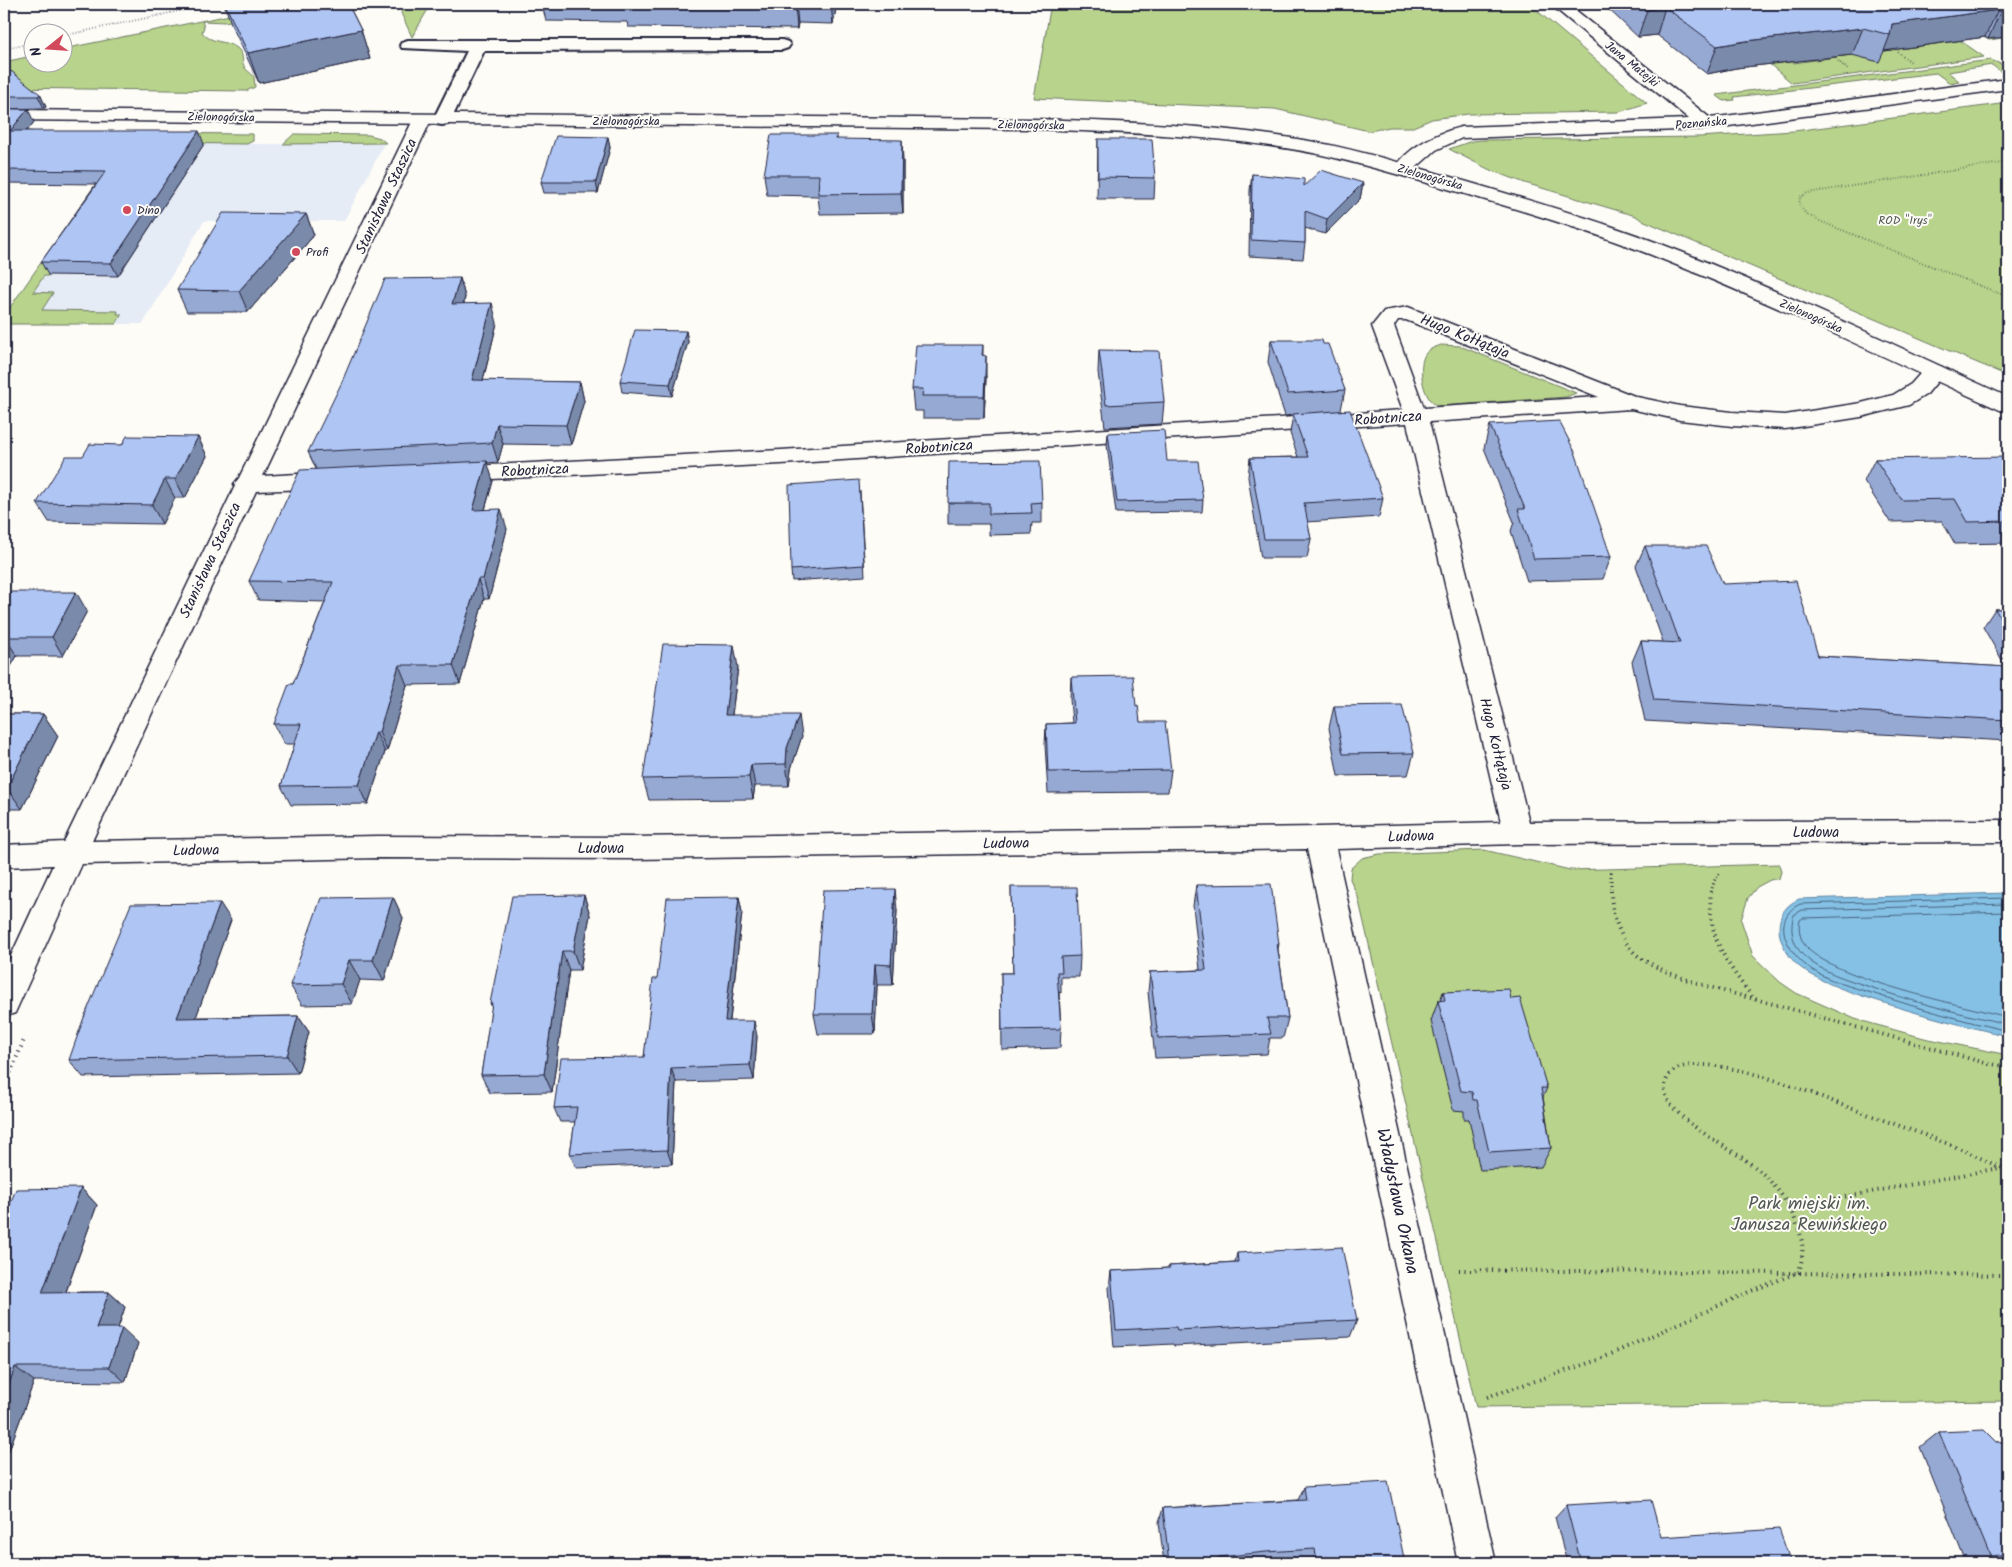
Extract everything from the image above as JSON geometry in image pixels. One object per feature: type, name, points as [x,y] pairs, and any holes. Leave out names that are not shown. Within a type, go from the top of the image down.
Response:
[{"type":"street","name":"Jana Matejki","points":[[1558,4],[1706,124]]},
{"type":"street","name":"Poznańska","points":[[1403,169],[1430,144],[1448,136],[1461,133],[1706,124],[2008,84]]},
{"type":"street","name":"Zielonogórska","points":[[4,115],[1013,124],[1145,128],[1222,134],[1342,154],[1403,169],[1529,206],[1642,245],[1776,300],[2008,405]]},
{"type":"street","name":"Stanisława Staszica","points":[[4,1004],[72,853],[246,484],[432,120]]},
{"type":"street","name":"Hugo Kołłątaja","points":[[1518,833],[1416,416],[1383,326],[1391,314],[1408,314],[1631,402],[1680,413],[1785,422],[1861,410],[1901,400],[1919,389],[1934,372]]},
{"type":"street","name":"Robotnicza","points":[[431,475],[781,457],[1631,402]]},
{"type":"street","points":[[246,484],[353,479]]},
{"type":"street","name":"Ludowa","points":[[4,856],[378,847],[633,848],[1319,838],[1518,833],[2008,831]]},
{"type":"street","name":"Władysława Orkana","points":[[1319,838],[1477,1563]]},
{"type":"lane","points":[[408,45],[782,45]]},
{"type":"lane","points":[[432,120],[478,46]]},
{"type":"path","points":[[72,34],[212,4]]},
{"type":"path","points":[[4,49],[22,45]]},
{"type":"path","points":[[1898,52],[1912,63]]},
{"type":"path","points":[[1836,59],[1850,71]]},
{"type":"path","points":[[2008,162],[1807,192],[1800,197],[1799,205],[1806,214],[1822,222],[2008,297]]},
{"type":"path","points":[[1611,868],[1611,899],[1620,933],[1630,948],[1644,960],[1694,982],[1989,1064],[2008,1066]]},
{"type":"path","points":[[1724,870],[1716,876],[1712,891],[1710,907],[1714,932],[1723,958],[1756,1000]]},
{"type":"path","points":[[1799,1272],[1805,1249],[1791,1207],[1768,1177],[1735,1152],[1693,1125],[1676,1110],[1666,1093],[1665,1085],[1670,1073],[1677,1067],[1706,1064],[1760,1075],[1955,1146],[2008,1170]]},
{"type":"path","points":[[1791,1207],[2000,1168]]},
{"type":"path","points":[[1414,1270],[2008,1274]]},
{"type":"path","points":[[1442,1403],[1477,1401],[1598,1360],[1751,1291],[1799,1272]]},
{"type":"shaded area","points":[[125,143],[384,144],[344,221],[204,221],[143,324],[4,324],[4,316]]},
{"type":"green space","points":[[284,4],[310,4],[225,22],[202,21],[204,27],[202,32],[205,36],[233,46],[241,53],[243,64],[254,77],[255,87],[246,91],[4,88],[4,62],[22,58],[22,72],[72,72],[72,47]]},
{"type":"green space","points":[[405,4],[431,4],[412,37],[401,13]]},
{"type":"green space","points":[[1051,4],[1529,4],[1647,103],[1619,112],[1468,114],[1432,119],[1413,127],[1390,127],[1369,131],[1275,109],[1034,98]]},
{"type":"green space","points":[[1748,4],[2008,10],[2008,42],[2002,38],[1989,40],[1974,32],[1755,28],[1794,63],[1958,39],[1984,57],[1792,83],[1717,20]]},
{"type":"green space","points":[[1991,60],[2008,67],[2008,73],[2005,75],[1992,65],[1948,72],[1959,81],[1950,83],[1936,73],[1734,97],[1735,100],[1724,101],[1716,95]]},
{"type":"green space","name":"ROD \"Irys\"","points":[[2008,103],[2008,376],[1636,216],[1525,183],[1488,169],[1449,149],[1472,141],[1484,140],[1699,137],[1794,131]]},
{"type":"green space","points":[[131,133],[253,134],[253,141],[247,144],[140,143],[48,276],[44,276],[33,292],[53,293],[42,310],[118,311],[117,314],[122,314],[116,324],[4,324],[4,316]]},
{"type":"green space","points":[[294,134],[369,135],[380,138],[386,143],[283,144]]},
{"type":"green space","points":[[1441,345],[1460,346],[1576,393],[1566,397],[1436,405],[1425,391],[1421,369],[1427,352]]},
{"type":"green space","name":"Park miejski im. Janusza Rewińskiego","points":[[1484,850],[1570,870],[1779,864],[1781,872],[1779,878],[1770,880],[1757,887],[1748,898],[1741,920],[1753,956],[1780,982],[1796,993],[1855,1019],[1924,1038],[2008,1055],[2008,1401],[1476,1407],[1358,897],[1350,879],[1351,868],[1362,858],[1379,854]]},
{"type":"water","points":[[2008,893],[2008,1036],[1910,1011],[1828,983],[1797,965],[1786,950],[1779,934],[1782,914],[1790,904],[1799,899]]},
{"type":"building","points":[[225,4],[348,4],[361,30],[248,53]]},
{"type":"building","points":[[1640,4],[2008,4],[2008,11],[2000,12],[1998,10],[1892,24],[1890,35],[1863,28],[1717,46],[1665,7],[1647,10]]},
{"type":"building","points":[[11,71],[40,94],[38,96],[4,96],[4,80]]},
{"type":"building","points":[[4,109],[28,109],[10,131],[199,131],[111,263],[41,262],[106,171],[4,170]]},
{"type":"building","points":[[771,135],[837,135],[836,139],[902,140],[901,193],[818,194],[819,175],[764,175]]},
{"type":"building","points":[[556,136],[608,137],[596,182],[541,182]]},
{"type":"building","points":[[1098,139],[1152,139],[1155,178],[1098,177]]},
{"type":"building","points":[[1321,170],[1363,183],[1327,219],[1305,211],[1305,243],[1251,240],[1252,174],[1304,179],[1304,186]]},
{"type":"building","points":[[223,213],[306,214],[239,291],[177,290]]},
{"type":"building","points":[[460,278],[452,304],[492,303],[472,380],[580,382],[566,425],[497,424],[492,443],[308,452],[341,384],[385,279]]},
{"type":"building","points":[[635,330],[686,331],[670,384],[620,381]]},
{"type":"building","points":[[1271,340],[1322,340],[1323,344],[1328,344],[1345,390],[1288,394]]},
{"type":"building","points":[[916,345],[983,345],[982,355],[986,356],[984,396],[922,396],[923,389],[912,389]]},
{"type":"building","points":[[1099,350],[1159,351],[1164,402],[1106,405]]},
{"type":"building","points":[[1350,410],[1383,498],[1304,503],[1311,539],[1264,539],[1250,458],[1308,457],[1293,414]]},
{"type":"building","points":[[1559,421],[1575,452],[1611,557],[1534,559],[1518,509],[1525,509],[1490,425]]},
{"type":"building","points":[[1164,430],[1167,461],[1198,461],[1203,500],[1117,502],[1108,433]]},
{"type":"building","points":[[127,436],[198,437],[175,479],[165,479],[152,505],[37,503],[66,456],[83,456],[90,444],[122,445]]},
{"type":"building","points":[[2005,457],[2008,462],[2008,521],[1968,522],[1955,499],[1902,500],[1875,459]]},
{"type":"building","points":[[487,461],[473,510],[501,509],[483,579],[478,579],[453,665],[399,665],[379,732],[376,732],[359,785],[281,786],[301,724],[274,724],[289,684],[293,684],[333,582],[249,581],[300,470]]},
{"type":"building","points":[[1040,461],[1042,502],[1031,503],[1032,513],[989,514],[989,503],[948,503],[949,462]]},
{"type":"building","points":[[859,480],[864,565],[791,570],[789,485]]},
{"type":"building","points":[[1645,546],[1706,546],[1723,584],[1796,581],[1818,656],[2008,667],[2008,720],[1654,700],[1641,641],[1680,643]]},
{"type":"building","points":[[4,592],[76,592],[52,637],[4,638]]},
{"type":"building","points":[[1995,609],[2008,609],[2008,631]]},
{"type":"building","points":[[663,644],[734,645],[725,715],[799,715],[787,748],[786,764],[751,765],[749,777],[643,779]]},
{"type":"building","points":[[1133,676],[1136,706],[1138,705],[1140,722],[1165,722],[1171,770],[1048,772],[1046,724],[1075,723],[1071,677]]},
{"type":"building","points":[[1402,705],[1414,753],[1343,754],[1334,706]]},
{"type":"building","points":[[4,714],[43,714],[7,788],[4,788]]},
{"type":"building","points":[[1271,884],[1279,944],[1277,944],[1288,1018],[1267,1018],[1271,1034],[1158,1038],[1150,972],[1206,970],[1196,885]]},
{"type":"building","points":[[1011,887],[1077,887],[1080,956],[1061,957],[1062,972],[1057,972],[1061,1029],[1002,1030],[1001,973],[1013,973]]},
{"type":"building","points":[[895,889],[891,965],[875,964],[872,1014],[814,1014],[823,890]]},
{"type":"building","points":[[584,895],[573,951],[562,951],[544,1074],[481,1075],[492,1003],[490,1003],[512,896]]},
{"type":"building","points":[[393,897],[373,960],[349,960],[341,984],[290,985],[321,898]]},
{"type":"building","points":[[739,897],[725,1021],[754,1021],[750,1065],[671,1068],[667,1150],[570,1154],[577,1107],[554,1108],[561,1058],[644,1057],[653,979],[657,979],[667,898]]},
{"type":"building","points":[[220,903],[177,1018],[298,1016],[287,1056],[69,1060],[83,1020],[131,904]]},
{"type":"building","points":[[1509,989],[1511,999],[1520,998],[1547,1088],[1541,1088],[1551,1148],[1489,1152],[1477,1100],[1473,1100],[1472,1092],[1461,1091],[1438,1001],[1445,1000],[1443,992]]},
{"type":"building","points":[[81,1188],[42,1293],[109,1292],[96,1328],[122,1328],[109,1367],[15,1367],[4,1398],[4,1219],[16,1189]]},
{"type":"building","points":[[1342,1247],[1357,1320],[1177,1330],[1176,1327],[1116,1330],[1111,1271],[1238,1262],[1237,1253]]},
{"type":"building","points":[[1984,1430],[1996,1442],[2008,1442],[2008,1554],[1990,1556],[1939,1432]]},
{"type":"building","points":[[1388,1482],[1405,1563],[1317,1563],[1315,1549],[1219,1557],[1219,1563],[1169,1563],[1163,1508],[1306,1500],[1304,1487]]},
{"type":"building","points":[[1651,1500],[1661,1537],[1779,1529],[1791,1563],[1581,1563],[1566,1505]]},
{"type":"place","name":"Dino","points":[[127,210]]},
{"type":"place","name":"Profi","points":[[296,252]]}]
